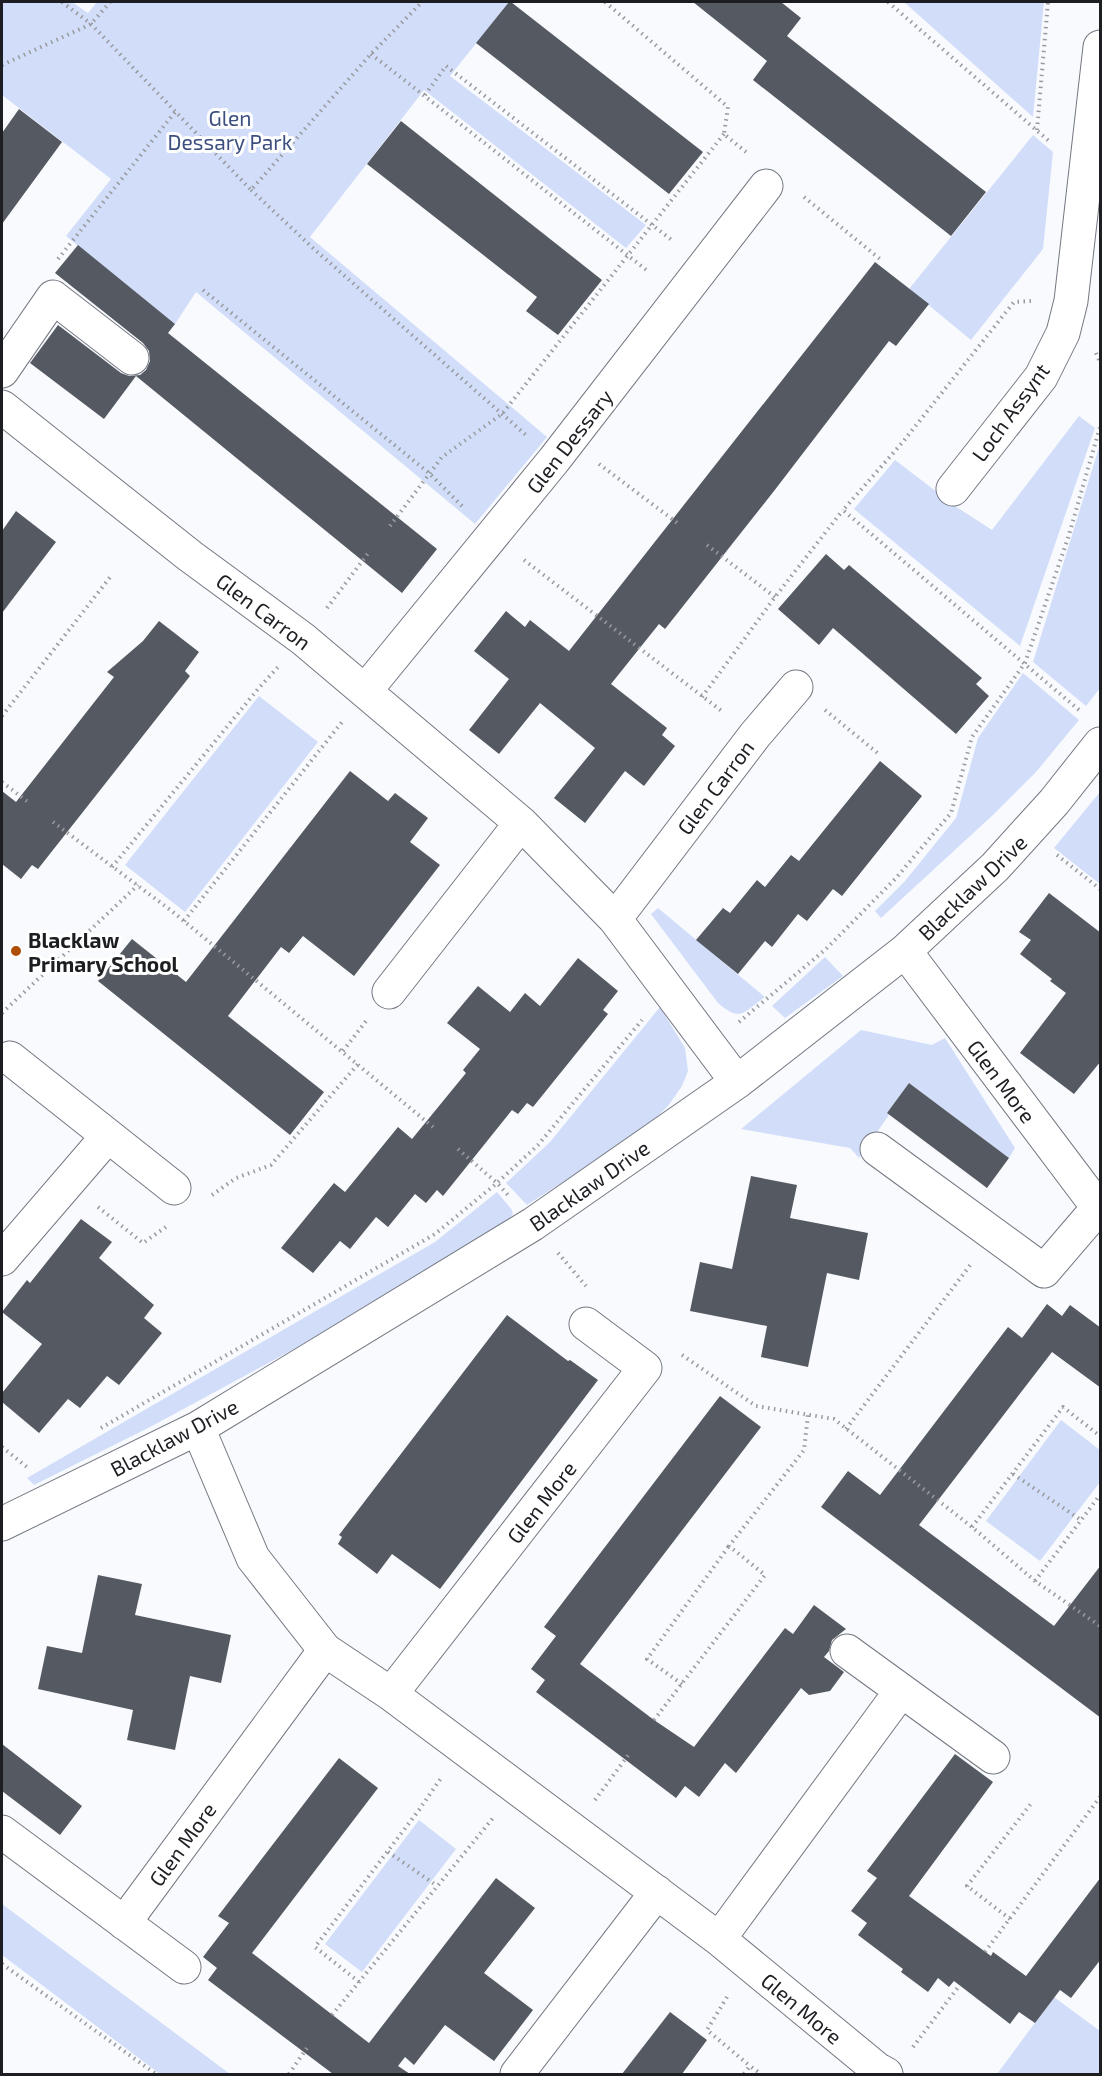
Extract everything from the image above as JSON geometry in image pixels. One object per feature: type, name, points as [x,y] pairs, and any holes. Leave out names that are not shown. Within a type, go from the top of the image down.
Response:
[{"type":"street","name":"Loch Assynt","points":[[953,489],[1041,377],[1063,333],[1071,301],[1101,47]]},
{"type":"street","name":"Glen Dessary","points":[[365,691],[562,451],[766,186]]},
{"type":"street","points":[[2,371],[52,297],[132,358]]},
{"type":"street","name":"Glen Carron","points":[[2,407],[189,556],[303,639],[521,823],[615,919],[737,1082]]},
{"type":"street","name":"Glen Carron","points":[[615,919],[755,735],[796,687]]},
{"type":"street","name":"Blacklaw Drive","points":[[2,1524],[198,1428],[533,1224],[737,1082],[905,951],[1029,832],[1101,744]]},
{"type":"street","points":[[389,992],[521,823]]},
{"type":"street","name":"Glen More","points":[[905,951],[1100,1209]]},
{"type":"street","points":[[10,1058],[174,1188]]},
{"type":"street","points":[[2,1259],[108,1137]]},
{"type":"street","points":[[877,1149],[1044,1271],[1100,1209]]},
{"type":"street","name":"Glen More","points":[[391,1694],[645,1368],[586,1324]]},
{"type":"street","name":"Glen More","points":[[198,1428],[253,1558],[325,1650],[391,1694],[657,1892],[886,2074]]},
{"type":"street","name":"Glen More","points":[[124,1923],[325,1650]]},
{"type":"street","points":[[847,1651],[993,1757]]},
{"type":"street","points":[[719,1939],[901,1691]]},
{"type":"street","points":[[2,1832],[184,1967]]},
{"type":"street","points":[[517,2074],[657,1892]]},
{"type":"path","points":[[62,2],[91,24],[251,190],[322,256],[502,414],[680,525]]},
{"type":"path","points":[[2,65],[91,24],[110,2]]},
{"type":"path","points":[[251,190],[371,54],[422,2]]},
{"type":"path","points":[[390,526],[442,457],[502,414],[724,134],[728,107],[605,2]]},
{"type":"path","points":[[888,2],[1057,148],[1088,159]]},
{"type":"path","points":[[1037,130],[1048,2]]},
{"type":"path","points":[[371,54],[681,298]]},
{"type":"path","points":[[425,95],[446,66],[705,265]]},
{"type":"path","points":[[52,297],[44,276],[175,112]]},
{"type":"path","points":[[724,134],[749,154]]},
{"type":"path","points":[[801,195],[880,259]]},
{"type":"path","points":[[702,697],[775,597],[843,510],[902,443],[1014,302],[1071,301]]},
{"type":"path","points":[[711,1047],[826,949],[896,878],[951,813],[972,737],[1024,663],[1068,538],[1101,427]]},
{"type":"path","points":[[843,510],[1084,714]]},
{"type":"path","points":[[706,545],[775,597]]},
{"type":"path","points":[[112,867],[258,689],[303,639],[369,552]]},
{"type":"path","points":[[2,716],[111,576]]},
{"type":"path","points":[[796,687],[880,755]]},
{"type":"path","points":[[184,921],[327,743],[365,691]]},
{"type":"path","points":[[2,782],[28,802]]},
{"type":"path","points":[[53,822],[184,921],[433,1127]]},
{"type":"path","points":[[1029,832],[1101,889]]},
{"type":"path","points":[[2,1013],[138,885]]},
{"type":"path","points":[[101,1428],[435,1234],[497,1183],[538,1145],[668,989]]},
{"type":"path","points":[[336,1091],[358,1064]]},
{"type":"path","points":[[458,1149],[497,1183],[587,1287]]},
{"type":"path","points":[[846,1429],[993,1235]]},
{"type":"path","points":[[680,1354],[756,1406],[834,1419],[972,1527],[1035,1581],[1101,1626]]},
{"type":"path","points":[[972,1527],[1063,1407],[1101,1436]]},
{"type":"path","points":[[682,1684],[647,1659],[729,1546],[804,1450],[808,1415]]},
{"type":"path","points":[[2,1447],[30,1470],[21,1474]]},
{"type":"path","points":[[1013,1474],[1081,1520]]},
{"type":"path","points":[[1035,1581],[1101,1495]]},
{"type":"path","points":[[654,1720],[765,1575],[729,1546]]},
{"type":"path","points":[[359,1982],[315,1947],[388,1852],[462,1746]]},
{"type":"path","points":[[573,1829],[628,1754]]},
{"type":"path","points":[[332,2014],[436,1885],[518,1789]]},
{"type":"path","points":[[985,1952],[1101,1797]]},
{"type":"path","points":[[1010,1918],[967,1886],[1033,1801]]},
{"type":"path","points":[[388,1852],[436,1885]]},
{"type":"path","points":[[2,1964],[156,2074]]},
{"type":"path","points":[[750,1965],[722,2003],[707,2030],[761,2074]]},
{"type":"path","points":[[921,2036],[959,1986]]},
{"type":"path","points":[[289,2074],[309,2045]]},
{"type":"path","points":[[744,2074],[750,2066]]},
{"type":"green space","name":"Glen Dessary Park","points":[[2,2],[72,2],[88,13],[97,2],[509,2],[450,76],[646,225],[626,248],[424,90],[310,237],[547,437],[475,524],[196,292],[175,324],[66,236],[111,179],[2,95]]},
{"type":"green space","points":[[904,2],[1044,2],[1033,117]]},
{"type":"green space","points":[[1033,135],[1053,152],[1043,249],[971,340],[909,289]]},
{"type":"green space","points":[[1079,416],[1095,428],[1020,646],[854,509],[895,460],[958,508],[992,530]]},
{"type":"green space","points":[[1100,444],[1100,688],[1086,706],[1033,662]]},
{"type":"green space","points":[[1023,673],[1079,720],[1036,772],[994,814],[881,918],[875,911],[905,881],[956,818],[978,738]]},
{"type":"green space","points":[[259,696],[318,742],[185,912],[125,865]]},
{"type":"green space","points":[[1100,792],[1100,884],[1054,848]]},
{"type":"green space","points":[[658,908],[765,997],[747,1011],[737,1014],[718,1003],[651,914]]},
{"type":"green space","points":[[825,957],[843,976],[785,1018],[772,1006]]},
{"type":"green space","points":[[660,1007],[685,1048],[688,1071],[682,1086],[668,1106],[645,1129],[527,1205],[506,1183],[550,1142]]},
{"type":"green space","points":[[861,1030],[932,1045],[945,1038],[1015,1148],[1009,1158],[909,1083],[859,1158],[850,1148],[741,1129]]},
{"type":"green space","points":[[497,1192],[512,1210],[513,1214],[510,1218],[298,1347],[152,1426],[34,1485],[27,1478],[435,1242]]},
{"type":"green space","points":[[1061,1420],[1100,1450],[1100,1482],[1040,1561],[986,1521]]},
{"type":"green space","points":[[419,1820],[456,1849],[362,1972],[325,1944]]},
{"type":"green space","points":[[2,1904],[230,2074],[160,2074],[2,1955]]},
{"type":"green space","points":[[1054,1997],[1100,2031],[1100,2074],[997,2074]]},
{"type":"building","points":[[509,2],[703,152],[669,194],[476,43]]},
{"type":"building","points":[[693,2],[781,2],[801,18],[787,36],[986,192],[951,236],[753,80],[767,61]]},
{"type":"building","points":[[19,109],[62,142],[2,224],[2,133]]},
{"type":"building","points":[[401,121],[602,280],[558,335],[526,311],[537,297],[367,164]]},
{"type":"building","points":[[78,245],[175,324],[168,333],[437,549],[402,593],[136,376],[104,419],[30,363],[58,325],[121,373],[129,376],[140,375],[146,370],[150,361],[149,351],[143,343],[55,273]]},
{"type":"building","points":[[875,262],[929,304],[896,346],[889,341],[665,629],[659,624],[611,684],[667,728],[662,735],[675,746],[644,786],[625,771],[585,823],[554,798],[595,748],[540,703],[499,754],[469,730],[509,679],[474,651],[506,611],[525,627],[530,620],[569,651]]},
{"type":"building","points":[[16,511],[56,542],[2,613],[2,531]]},
{"type":"building","points":[[826,554],[844,570],[849,565],[982,678],[976,684],[989,696],[956,734],[833,628],[819,645],[778,609]]},
{"type":"building","points":[[159,621],[199,652],[185,671],[190,676],[38,869],[32,865],[21,879],[2,864],[2,791],[16,802],[114,677],[107,672],[143,641]]},
{"type":"building","points":[[880,761],[922,796],[842,896],[833,889],[807,921],[798,914],[772,947],[765,941],[738,974],[696,940],[723,908],[730,913],[757,880],[765,887],[791,855],[799,861]]},
{"type":"building","points":[[350,771],[388,801],[395,793],[428,818],[410,842],[440,865],[354,976],[303,936],[289,953],[281,947],[228,1016],[324,1092],[290,1135],[98,981],[132,939],[186,982]]},
{"type":"building","points":[[1049,893],[1101,933],[1101,1061],[1074,1094],[1020,1053],[1066,993],[1020,954],[1031,940],[1019,932]]},
{"type":"building","points":[[578,958],[618,991],[603,1010],[608,1014],[533,1107],[527,1103],[518,1114],[512,1110],[443,1196],[437,1190],[426,1203],[415,1194],[388,1227],[376,1217],[350,1249],[340,1241],[313,1273],[281,1248],[334,1183],[345,1192],[398,1127],[412,1139],[466,1073],[463,1070],[480,1049],[447,1023],[478,986],[510,1012],[525,993],[540,1006]]},
{"type":"building","points":[[909,1083],[1009,1158],[987,1188],[887,1113]]},
{"type":"building","points":[[751,1176],[797,1185],[790,1218],[868,1233],[859,1280],[827,1273],[808,1367],[761,1357],[767,1326],[690,1311],[700,1262],[732,1269]]},
{"type":"building","points":[[81,1219],[112,1242],[99,1258],[154,1305],[144,1318],[162,1333],[119,1385],[107,1376],[80,1408],[68,1399],[39,1433],[2,1402],[2,1393],[42,1344],[2,1312],[27,1280],[30,1283]]},
{"type":"building","points":[[1047,1304],[1062,1316],[1070,1305],[1101,1328],[1101,1388],[1052,1352],[919,1525],[1054,1626],[1101,1565],[1101,1718],[821,1507],[848,1471],[880,1495],[1008,1327],[1022,1338]]},
{"type":"building","points":[[507,1315],[568,1361],[570,1360],[598,1380],[440,1589],[392,1554],[377,1574],[338,1544],[342,1537],[339,1535]]},
{"type":"building","points":[[720,1396],[761,1427],[580,1664],[694,1747],[785,1628],[793,1634],[814,1605],[846,1629],[832,1640],[829,1651],[824,1657],[844,1672],[830,1691],[809,1695],[801,1688],[736,1773],[725,1763],[699,1797],[685,1786],[676,1798],[536,1692],[545,1680],[531,1669],[556,1636],[544,1627]]},
{"type":"building","points":[[98,1575],[142,1584],[135,1615],[231,1635],[221,1683],[190,1676],[175,1750],[127,1740],[133,1710],[38,1689],[47,1646],[82,1653]]},
{"type":"building","points":[[2,1744],[82,1806],[60,1835],[2,1791]]},
{"type":"building","points":[[955,1754],[993,1782],[909,1896],[991,1956],[993,1952],[1026,1976],[1101,1877],[1101,1959],[1071,1998],[1060,1990],[1035,2023],[1019,2012],[1010,2024],[954,1981],[949,1987],[938,1978],[928,1992],[901,1972],[903,1969],[858,1935],[867,1923],[851,1911],[877,1878],[867,1871]]},
{"type":"building","points":[[339,1758],[378,1788],[252,1953],[369,2043],[496,1878],[535,1908],[484,1973],[533,2010],[494,2061],[445,2025],[414,2065],[405,2057],[398,2066],[410,2074],[333,2074],[208,1980],[217,1968],[203,1957],[229,1923],[218,1916]]},
{"type":"building","points":[[670,2012],[707,2040],[682,2074],[622,2074]]},
{"type":"place","name":"Blacklaw Primary School","points":[[16,951]]}]
